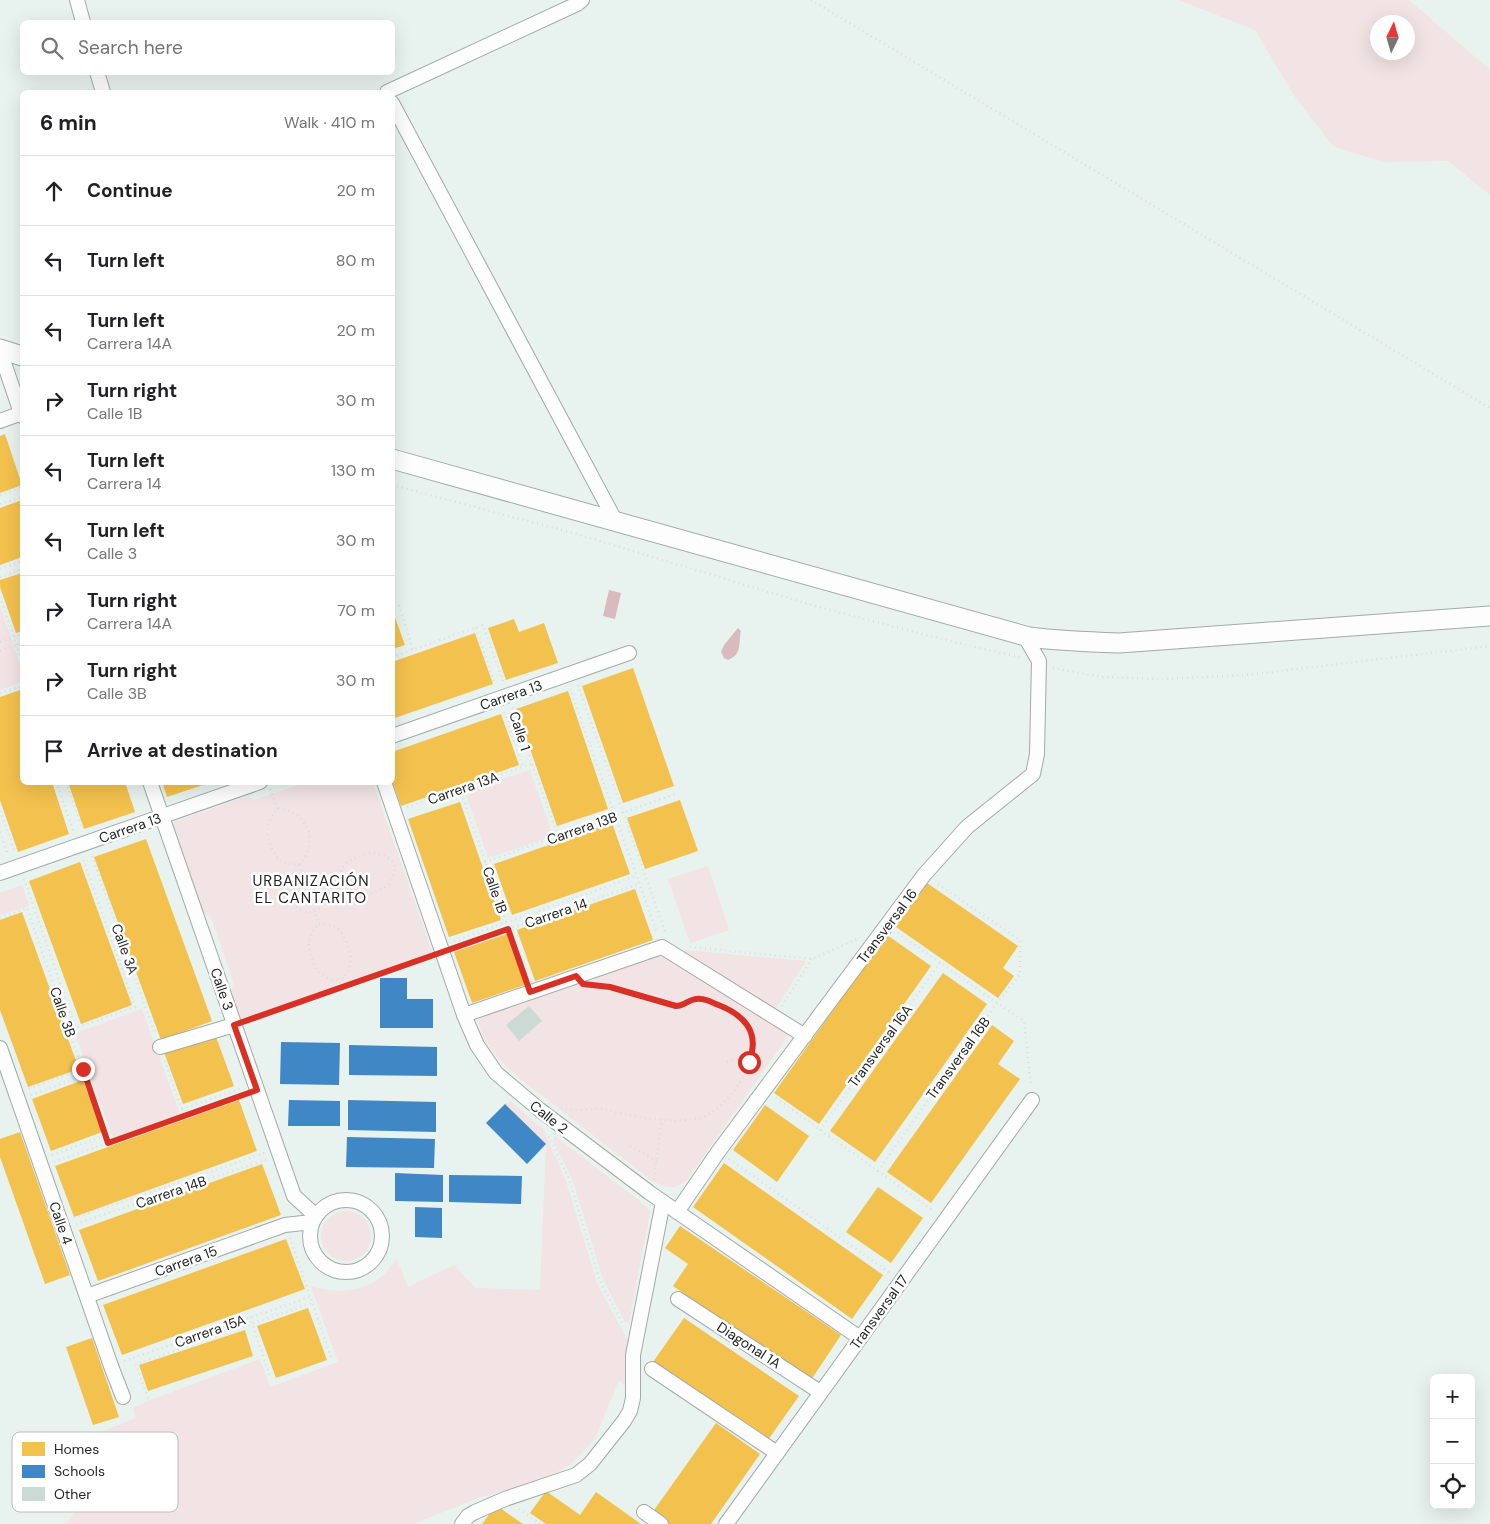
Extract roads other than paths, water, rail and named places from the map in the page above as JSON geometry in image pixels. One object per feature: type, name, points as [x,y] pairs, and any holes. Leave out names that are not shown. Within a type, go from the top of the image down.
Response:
[{"type":"main road","points":[[0,350],[20,355]]},
{"type":"main road","points":[[395,460],[1024,635],[1058,641],[1133,642],[1490,616]]},
{"type":"street","points":[[77,0],[82,20]]},
{"type":"street","points":[[391,90],[582,0]]},
{"type":"street","points":[[98,75],[102,90]]},
{"type":"street","points":[[395,109],[616,522]]},
{"type":"street","points":[[0,350],[20,409]]},
{"type":"street","points":[[0,421],[20,416]]},
{"type":"street","points":[[1024,635],[1039,661],[1058,641]]},
{"type":"street","name":"Carrera 13","points":[[395,735],[629,653]]},
{"type":"street","name":"Transversal 16","points":[[677,1212],[718,1152],[924,875],[966,828],[1033,774],[1037,754],[1039,661]]},
{"type":"street","name":"Calle 3","points":[[151,785],[294,1196],[316,1220]]},
{"type":"street","name":"Carrera 13","points":[[11,869],[252,785]]},
{"type":"street","name":"Calle 2","points":[[385,785],[464,1015],[477,1045],[496,1073],[540,1110],[662,1202],[860,1338]]},
{"type":"street","points":[[464,1015],[662,947],[805,1036]]},
{"type":"street","points":[[160,1047],[234,1025]]},
{"type":"street","name":"Calle 4","points":[[0,1048],[123,1397]]},
{"type":"street","name":"Transversal 17","points":[[726,1524],[1032,1100]]},
{"type":"street","points":[[339,1200],[353,1200],[366,1206],[372,1210],[382,1229],[382,1243],[376,1256],[366,1266],[346,1272],[326,1266],[312,1250],[316,1220],[339,1200]]},
{"type":"street","points":[[462,1524],[468,1516],[505,1499],[576,1475],[590,1464],[624,1421],[630,1411],[634,1378],[633,1356],[662,1202]]},
{"type":"street","name":"Carrera 15","points":[[87,1296],[285,1225],[316,1220]]},
{"type":"street","name":"Diagonal 1A","points":[[678,1298],[820,1392]]},
{"type":"street","points":[[652,1369],[777,1453]]},
{"type":"street","points":[[644,1512],[661,1524]]},
{"type":"district","name":"URBANIZACIÓN EL CANTARITO","points":[[311,890]]}]
